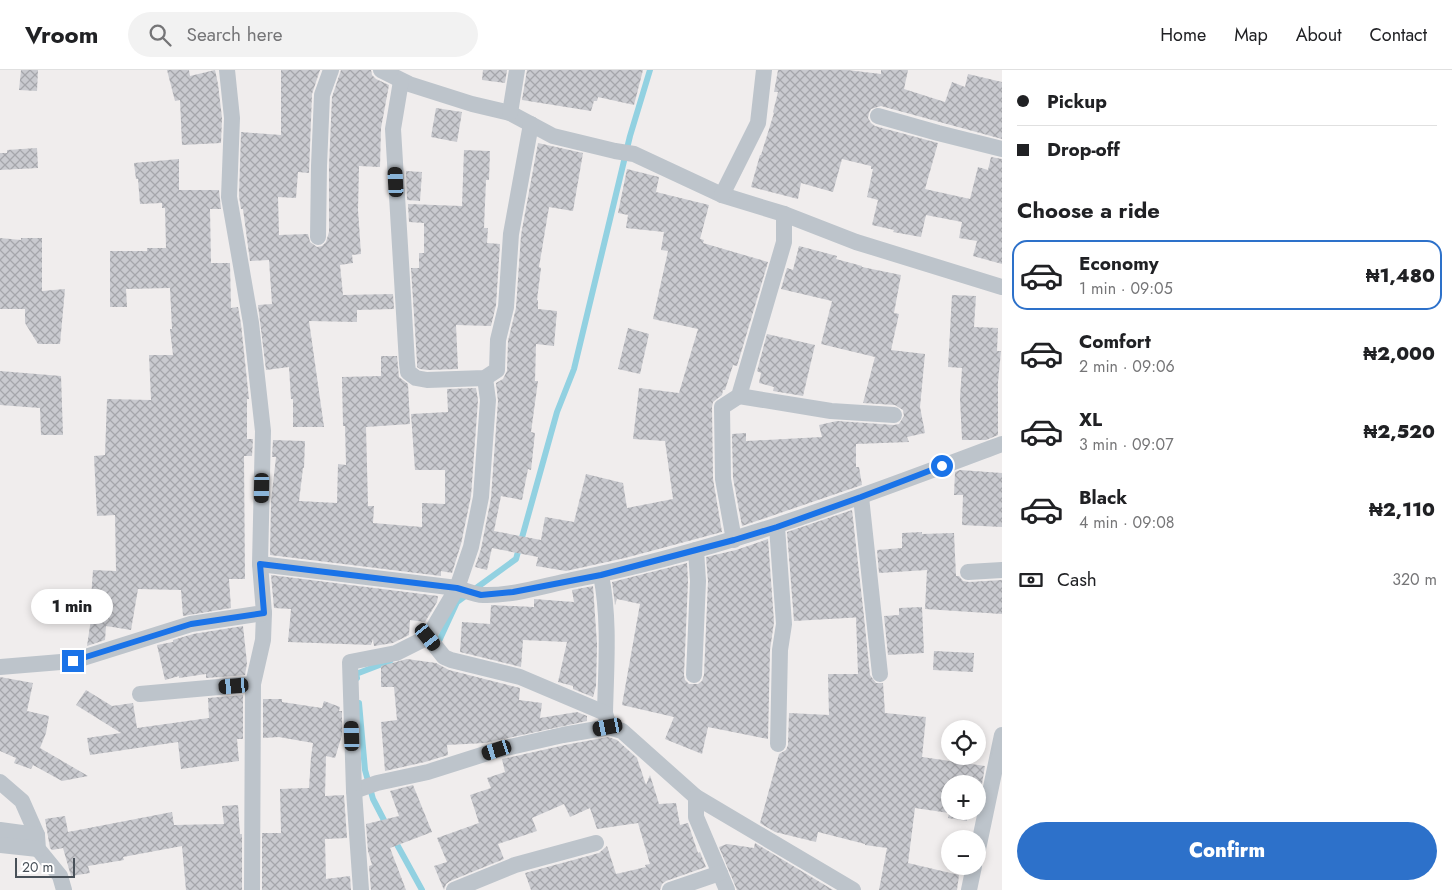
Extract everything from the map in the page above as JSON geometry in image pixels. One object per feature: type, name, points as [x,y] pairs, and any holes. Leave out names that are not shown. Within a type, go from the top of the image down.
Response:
[{"type":"street","points":[[227,70],[232,118],[229,197],[251,323],[263,432],[260,564],[264,613],[262,640],[253,684],[252,890]]},
{"type":"street","points":[[318,237],[322,95],[331,70]]},
{"type":"street","points":[[381,70],[401,81],[472,104],[510,113],[554,136],[634,154],[722,195],[784,214],[856,242],[1002,287]]},
{"type":"street","points":[[510,113],[516,70]]},
{"type":"street","points":[[722,195],[758,123],[764,70]]},
{"type":"street","points":[[401,81],[393,129],[402,305],[408,372],[416,378],[427,380],[485,378],[497,370],[498,340],[506,307],[512,234],[530,124]]},
{"type":"street","points":[[878,116],[938,134],[1002,149]]},
{"type":"street","points":[[734,540],[723,479],[722,407],[739,396],[784,242],[784,214]]},
{"type":"street","points":[[361,890],[350,662],[396,653],[428,637],[457,588],[471,547],[481,497],[488,400],[485,378]]},
{"type":"street","points":[[739,396],[831,410],[894,415]]},
{"type":"street","points":[[260,564],[457,588],[481,595],[513,592],[601,575],[777,527],[1002,444]]},
{"type":"street","points":[[861,497],[880,674]]},
{"type":"street","points":[[777,527],[784,624],[780,650],[778,744]]},
{"type":"street","points":[[694,675],[698,581],[696,550]]},
{"type":"street","points":[[968,572],[1002,570]]},
{"type":"street","points":[[601,575],[605,597],[606,720]]},
{"type":"street","points":[[0,667],[73,661],[191,624],[264,613]]},
{"type":"street","points":[[428,637],[444,657],[520,677],[606,720],[622,731],[696,796],[853,890]]},
{"type":"street","points":[[140,694],[253,684]]},
{"type":"street","points":[[357,790],[377,782],[428,772],[497,750],[563,735],[606,720]]},
{"type":"street","points":[[983,830],[999,763],[1002,735]]},
{"type":"street","points":[[0,782],[22,800],[37,842],[60,876],[64,890]]},
{"type":"street","points":[[696,796],[696,817],[727,890]]},
{"type":"street","points":[[0,830],[37,842]]},
{"type":"street","points":[[0,845],[37,842]]},
{"type":"street","points":[[454,890],[515,865],[596,843]]},
{"type":"street","points":[[670,890],[720,874]]},
{"type":"street","points":[[969,890],[972,875]]},
{"type":"building","points":[[21,70],[38,70],[37,91],[19,90]]},
{"type":"building","points":[[167,70],[189,70],[190,76],[215,70],[222,118],[221,143],[182,145],[180,100],[175,101]]},
{"type":"building","points":[[281,70],[320,70],[312,94],[309,173],[298,172],[296,198],[278,197],[279,235],[308,234],[310,242],[317,247],[322,246],[326,242],[329,232],[332,97],[341,70],[371,70],[372,75],[376,79],[389,85],[381,128],[380,167],[359,166],[358,210],[361,254],[352,255],[353,263],[340,265],[343,295],[393,294],[394,309],[357,310],[357,322],[309,321],[324,427],[293,427],[293,399],[291,399],[289,367],[266,370],[258,305],[272,304],[269,260],[250,261],[243,209],[241,209],[239,196],[241,132],[281,135]]},
{"type":"building","points":[[483,70],[507,70],[505,83],[482,80]]},
{"type":"building","points":[[527,70],[643,70],[634,105],[598,97],[597,101],[594,101],[591,111],[522,100]]},
{"type":"building","points":[[778,70],[847,70],[881,74],[881,70],[908,70],[904,89],[945,102],[952,82],[965,87],[968,74],[1002,82],[1002,139],[881,106],[871,109],[868,118],[875,126],[938,143],[925,189],[970,199],[978,167],[988,170],[991,157],[1002,159],[1002,264],[973,256],[977,241],[959,238],[962,222],[926,215],[921,237],[893,232],[894,230],[872,225],[878,200],[867,197],[873,169],[871,169],[871,166],[842,159],[833,192],[801,183],[798,199],[751,187],[774,113],[778,92],[774,92]]},
{"type":"building","points":[[436,108],[462,112],[457,142],[431,137]]},
{"type":"building","points":[[538,143],[583,153],[573,211],[549,207],[539,267],[541,268],[537,300],[538,309],[557,311],[554,346],[536,344],[535,381],[538,381],[531,432],[535,433],[531,470],[528,469],[522,500],[501,496],[494,531],[541,540],[545,517],[574,522],[586,474],[623,483],[627,508],[673,499],[665,441],[633,439],[639,388],[679,393],[698,329],[653,319],[668,251],[661,250],[664,232],[626,228],[628,215],[618,213],[627,169],[659,177],[656,192],[709,205],[700,239],[704,240],[703,243],[768,262],[737,366],[733,365],[725,390],[713,402],[712,407],[713,479],[722,532],[625,558],[566,571],[536,566],[538,557],[492,548],[487,570],[475,567],[481,549],[491,498],[498,401],[496,383],[503,379],[507,371],[508,341],[516,308],[521,235]]},
{"type":"building","points":[[37,148],[38,168],[0,170],[0,153],[7,153],[7,150]]},
{"type":"building","points":[[464,150],[490,151],[489,180],[486,180],[484,228],[488,228],[487,243],[500,244],[496,305],[491,326],[456,325],[458,369],[420,369],[417,367],[411,268],[419,268],[419,253],[424,253],[424,223],[409,222],[408,204],[462,206]]},
{"type":"building","points":[[179,159],[179,190],[219,190],[221,209],[210,209],[211,263],[230,263],[231,308],[238,307],[241,324],[249,399],[247,399],[247,439],[253,439],[252,456],[244,456],[245,579],[229,579],[231,608],[183,616],[181,590],[138,589],[131,630],[106,626],[105,640],[87,646],[94,599],[91,599],[93,570],[116,571],[115,515],[97,516],[94,456],[105,455],[107,399],[151,400],[149,355],[173,355],[170,329],[172,329],[170,288],[126,289],[127,307],[110,307],[110,251],[147,251],[147,248],[166,248],[165,208],[162,208],[162,203],[140,204],[138,179],[136,179],[134,163]]},
{"type":"building","points":[[406,171],[422,172],[420,201],[407,200]]},
{"type":"building","points":[[0,238],[21,240],[21,238],[42,238],[42,291],[65,289],[60,344],[38,344],[25,323],[25,309],[0,309]]},
{"type":"building","points":[[799,246],[837,256],[836,259],[862,267],[901,275],[894,313],[899,314],[891,350],[925,354],[920,407],[925,433],[907,437],[909,442],[856,444],[856,467],[859,467],[862,485],[742,526],[733,478],[732,434],[746,433],[746,441],[822,437],[819,425],[837,421],[894,425],[899,424],[904,416],[903,410],[895,405],[863,403],[875,357],[821,344],[832,301],[781,289],[787,268],[793,270]]},
{"type":"building","points":[[952,295],[976,296],[974,327],[998,328],[997,351],[1001,351],[998,382],[998,435],[986,440],[962,440],[960,398],[962,368],[948,367]]},
{"type":"building","points":[[628,328],[649,334],[640,374],[618,369]]},
{"type":"building","points":[[767,334],[815,345],[803,396],[773,391],[774,387],[759,383],[761,373],[757,371]]},
{"type":"building","points":[[381,356],[397,356],[399,377],[408,384],[410,424],[366,427],[368,506],[374,506],[373,523],[422,527],[422,503],[445,504],[445,470],[415,470],[411,414],[448,412],[447,389],[476,388],[478,400],[471,496],[461,544],[452,573],[441,571],[441,576],[270,555],[271,502],[276,457],[272,457],[273,440],[305,441],[304,468],[299,501],[337,503],[338,464],[346,465],[342,377],[381,376]]},
{"type":"building","points":[[0,371],[61,376],[63,435],[41,435],[40,408],[0,405]]},
{"type":"building","points":[[960,470],[1002,473],[1002,527],[962,525],[963,495],[954,495],[955,472]]},
{"type":"building","points":[[852,510],[864,617],[794,621],[787,532]]},
{"type":"building","points":[[922,532],[922,534],[954,533],[956,576],[959,576],[963,581],[1002,580],[1002,614],[925,609],[927,570],[879,573],[877,550],[902,548],[902,533]]},
{"type":"building","points":[[768,539],[774,622],[770,650],[768,739],[708,727],[702,754],[665,739],[674,717],[622,705],[640,604],[617,599],[615,605],[612,582],[687,563],[684,675],[685,680],[689,684],[698,684],[702,681],[704,675],[708,581],[706,557],[736,550]]},
{"type":"building","points":[[271,575],[438,596],[437,602],[425,622],[410,620],[409,635],[393,643],[374,646],[373,639],[371,645],[288,642],[291,609],[274,608]]},
{"type":"building","points":[[593,586],[597,644],[596,686],[593,697],[573,689],[573,686],[558,682],[567,642],[523,640],[521,667],[460,652],[462,622],[490,624],[491,605],[534,607],[534,599],[574,602],[572,590]]},
{"type":"building","points":[[922,607],[924,653],[888,655],[884,616],[899,615],[899,608]]},
{"type":"building","points":[[856,617],[864,617],[870,675],[876,683],[883,683],[885,713],[926,717],[922,757],[941,760],[941,765],[985,766],[984,775],[941,775],[941,812],[915,808],[908,863],[941,871],[941,875],[959,875],[957,890],[879,890],[887,848],[865,845],[818,832],[816,842],[775,832],[760,823],[779,754],[786,750],[788,745],[789,713],[829,715],[828,674],[858,674]]},
{"type":"building","points":[[243,626],[247,663],[245,675],[206,678],[206,674],[179,678],[179,676],[165,680],[157,645],[173,642],[173,640],[193,634]]},
{"type":"building","points":[[934,651],[974,653],[973,672],[933,670]]},
{"type":"building","points":[[407,659],[436,663],[449,670],[520,688],[519,700],[542,703],[540,718],[577,712],[587,716],[587,721],[485,743],[447,745],[448,755],[385,771],[381,722],[397,720],[394,687],[381,687],[381,666]]},
{"type":"building","points":[[0,677],[33,683],[27,711],[49,716],[46,733],[40,748],[88,776],[62,781],[33,765],[31,769],[14,763],[16,758],[0,751]]},
{"type":"building","points":[[86,690],[112,706],[133,703],[137,728],[209,718],[208,698],[243,695],[243,739],[237,739],[239,761],[181,769],[178,742],[90,755],[87,738],[121,733],[76,705]]},
{"type":"building","points":[[263,699],[282,699],[282,702],[322,708],[324,701],[340,707],[339,711],[342,711],[342,735],[335,758],[326,756],[325,796],[344,795],[347,838],[325,839],[326,879],[350,876],[351,890],[262,890],[262,833],[281,833],[280,789],[309,788],[313,743],[279,737],[263,738]]},
{"type":"building","points":[[608,737],[617,740],[637,758],[646,785],[650,775],[659,804],[676,803],[680,825],[688,823],[698,853],[700,852],[706,867],[666,881],[662,884],[660,890],[531,890],[525,873],[599,853],[607,846],[616,874],[646,867],[645,865],[650,864],[638,823],[597,829],[590,808],[570,817],[564,804],[532,818],[537,831],[498,844],[504,859],[450,881],[446,884],[444,890],[434,866],[447,862],[437,838],[479,823],[470,795],[491,788],[487,778],[505,772],[502,759]]},
{"type":"building","points":[[413,785],[432,832],[390,848],[406,890],[371,890],[369,866],[372,865],[368,851],[366,824],[399,816],[390,791]]},
{"type":"building","points":[[238,805],[240,834],[242,834],[242,890],[186,890],[182,846],[123,857],[124,860],[88,866],[90,873],[71,876],[63,848],[52,850],[50,848],[45,819],[65,816],[68,832],[172,812],[174,825],[224,824],[222,806]]},
{"type":"building","points":[[755,843],[833,890],[737,890],[719,847],[727,844],[754,848]]},
{"type":"waterway","points":[[434,643],[439,641],[457,602],[516,559],[557,412],[574,369],[630,136],[650,70]]},
{"type":"waterway","points":[[357,678],[356,674],[390,661]]},
{"type":"waterway","points":[[359,703],[365,770],[373,799],[387,826]]},
{"type":"waterway","points":[[394,839],[422,890]]},
{"type":"route","points":[[73,661],[191,624],[264,613],[260,564],[457,588],[481,595],[513,592],[601,575],[734,540],[777,527],[942,466]]}]
